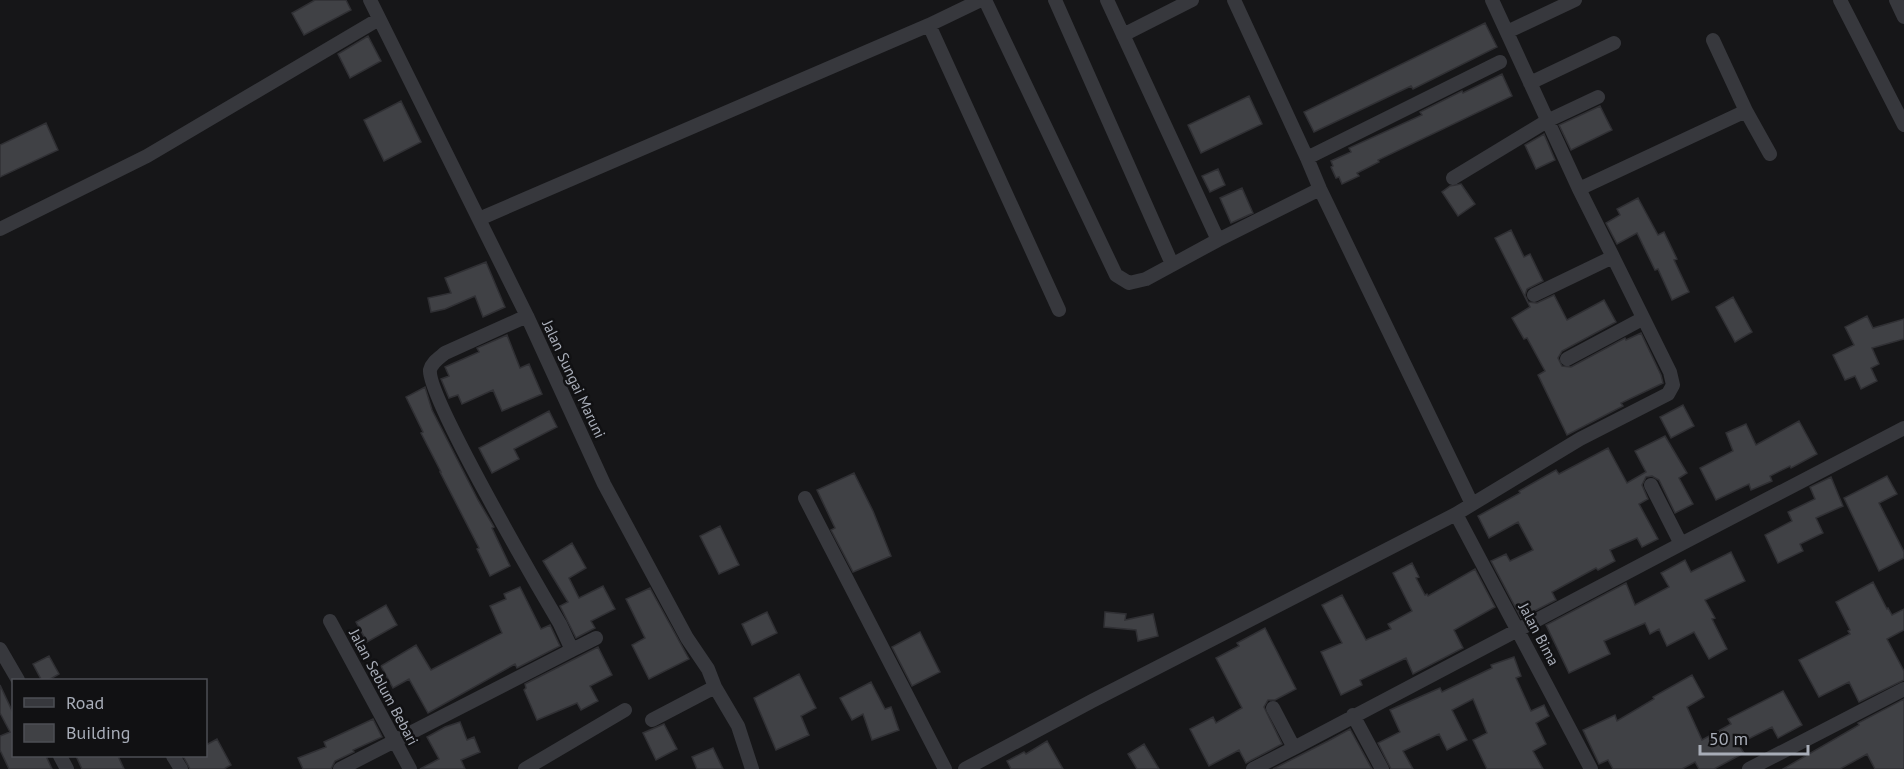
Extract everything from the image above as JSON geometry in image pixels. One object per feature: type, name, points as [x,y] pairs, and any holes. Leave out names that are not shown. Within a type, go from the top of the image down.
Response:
[{"type":"street","name":"Jalan Sungai Maruni","points":[[370,0],[527,316],[604,484],[687,638],[708,669],[715,687],[738,726],[752,769]]},
{"type":"street","points":[[479,219],[983,0],[1116,275],[1129,283],[1146,279],[1320,189]]},
{"type":"street","points":[[1055,0],[1172,264]]},
{"type":"street","points":[[1107,0],[1218,240]]},
{"type":"street","points":[[1123,35],[1192,0]]},
{"type":"street","points":[[1234,0],[1320,189],[1472,504]]},
{"type":"street","points":[[965,769],[1092,701],[1456,514],[1580,439],[1668,394],[1672,384],[1670,372],[1579,189],[1492,0]]},
{"type":"street","points":[[1507,32],[1575,0]]},
{"type":"street","points":[[1840,0],[1904,125]]},
{"type":"street","points":[[1896,0],[1904,16]]},
{"type":"street","points":[[0,230],[147,156],[379,20]]},
{"type":"street","points":[[929,25],[1059,310]]},
{"type":"street","points":[[1713,40],[1746,111],[1770,154]]},
{"type":"street","points":[[1530,83],[1614,44]]},
{"type":"street","points":[[1307,158],[1500,62]]},
{"type":"street","points":[[1453,178],[1547,121],[1598,97]]},
{"type":"street","points":[[1579,189],[1746,111]]},
{"type":"street","points":[[1534,295],[1613,257]]},
{"type":"street","points":[[527,316],[445,353],[434,362],[430,372],[456,435],[572,650]]},
{"type":"street","points":[[1566,359],[1642,318]]},
{"type":"street","points":[[1253,769],[1904,428]]},
{"type":"street","points":[[1651,485],[1681,544]]},
{"type":"street","points":[[806,498],[945,769]]},
{"type":"street","name":"Jalan Bima","points":[[1456,514],[1591,769]]},
{"type":"street","name":"Jalan Seblum Bebari","points":[[330,621],[410,769]]},
{"type":"street","points":[[340,769],[596,638]]},
{"type":"street","points":[[0,649],[17,679]]},
{"type":"street","points":[[652,720],[715,687]]},
{"type":"street","points":[[1749,769],[1904,689]]},
{"type":"street","points":[[1273,708],[1294,747]]},
{"type":"street","points":[[525,769],[625,710]]},
{"type":"street","points":[[1353,716],[1382,769]]},
{"type":"building","points":[[315,0],[346,0],[351,10],[304,35],[292,13]]},
{"type":"building","points":[[1485,23],[1497,47],[1413,89],[1411,86],[1314,132],[1304,112]]},
{"type":"building","points":[[368,36],[381,61],[350,78],[338,54]]},
{"type":"building","points":[[1502,74],[1512,96],[1378,160],[1379,162],[1357,173],[1359,176],[1342,184],[1339,177],[1336,178],[1331,161],[1351,152],[1349,148],[1422,115],[1420,112],[1462,91],[1463,93]]},
{"type":"building","points":[[1249,96],[1262,124],[1201,153],[1188,125]]},
{"type":"building","points":[[401,101],[421,142],[384,161],[364,120]]},
{"type":"building","points":[[1600,106],[1612,130],[1571,150],[1559,125]]},
{"type":"building","points":[[46,123],[58,150],[0,177],[0,145]]},
{"type":"building","points":[[1544,134],[1555,160],[1536,169],[1525,145]]},
{"type":"building","points":[[1218,169],[1225,185],[1210,192],[1202,176]]},
{"type":"building","points":[[1461,184],[1475,204],[1458,216],[1442,192],[1450,186]]},
{"type":"building","points":[[1242,188],[1253,213],[1231,223],[1220,198]]},
{"type":"building","points":[[1638,198],[1658,235],[1664,232],[1689,292],[1672,300],[1658,269],[1655,270],[1637,233],[1617,244],[1606,223],[1620,215],[1617,209]]},
{"type":"building","points":[[1511,230],[1524,257],[1530,254],[1543,281],[1527,289],[1525,295],[1528,302],[1537,303],[1554,295],[1567,320],[1604,300],[1616,322],[1562,351],[1558,358],[1562,366],[1571,367],[1625,338],[1626,340],[1641,333],[1663,383],[1621,403],[1623,406],[1567,435],[1538,375],[1545,371],[1527,338],[1524,339],[1512,318],[1530,307],[1495,238]]},
{"type":"building","points":[[486,262],[505,307],[483,317],[475,296],[445,309],[431,312],[428,298],[451,293],[445,278]]},
{"type":"building","points":[[1733,297],[1752,332],[1735,342],[1716,307]]},
{"type":"building","points":[[1867,316],[1873,328],[1904,319],[1904,339],[1872,348],[1879,364],[1871,368],[1877,381],[1861,389],[1855,376],[1845,380],[1833,355],[1854,345],[1845,327]]},
{"type":"building","points":[[507,335],[520,368],[529,364],[542,394],[502,411],[493,390],[462,404],[458,395],[449,398],[441,379],[449,376],[445,367],[479,352],[477,348]]},
{"type":"building","points":[[425,387],[432,410],[494,527],[492,528],[510,566],[490,576],[477,549],[479,548],[421,433],[423,432],[406,397]]},
{"type":"building","points":[[1683,405],[1694,426],[1671,438],[1660,417]]},
{"type":"building","points":[[549,411],[557,427],[514,449],[519,459],[492,473],[479,448]]},
{"type":"building","points":[[1799,421],[1817,454],[1770,476],[1772,481],[1751,490],[1749,484],[1716,500],[1700,468],[1733,451],[1726,433],[1746,424],[1756,445]]},
{"type":"building","points":[[1665,436],[1687,473],[1679,478],[1693,504],[1675,513],[1659,480],[1652,476],[1646,477],[1642,485],[1648,499],[1639,504],[1658,539],[1642,547],[1637,538],[1610,550],[1615,561],[1598,570],[1596,568],[1552,592],[1556,600],[1521,618],[1491,561],[1506,554],[1510,561],[1533,550],[1518,522],[1489,538],[1478,516],[1556,470],[1559,474],[1608,448],[1627,483],[1646,472],[1635,451]]},
{"type":"building","points":[[854,473],[873,511],[891,556],[853,572],[831,530],[835,528],[817,490]]},
{"type":"building","points":[[1887,476],[1897,494],[1879,503],[1904,552],[1904,558],[1879,571],[1844,498]]},
{"type":"building","points":[[1831,477],[1843,506],[1816,518],[1823,533],[1800,544],[1803,551],[1778,563],[1765,535],[1792,521],[1788,512],[1815,499],[1810,487]]},
{"type":"building","points":[[720,526],[739,565],[719,574],[700,536]]},
{"type":"building","points":[[572,543],[586,568],[569,578],[579,598],[603,586],[615,609],[591,621],[595,628],[576,638],[560,606],[568,602],[543,561]]},
{"type":"building","points":[[1731,552],[1745,581],[1705,600],[1727,649],[1709,659],[1694,632],[1667,646],[1659,629],[1650,634],[1645,623],[1604,641],[1610,654],[1569,673],[1546,625],[1626,583],[1635,605],[1669,587],[1661,573],[1685,560],[1691,572]]},
{"type":"building","points":[[1412,563],[1419,577],[1416,578],[1425,595],[1428,596],[1475,569],[1495,607],[1454,630],[1463,648],[1413,674],[1406,658],[1360,680],[1362,685],[1341,695],[1321,652],[1342,643],[1322,605],[1342,595],[1366,640],[1391,629],[1388,624],[1412,611],[1393,573]]},
{"type":"building","points":[[1873,582],[1892,615],[1904,609],[1904,630],[1887,639],[1904,671],[1904,680],[1859,702],[1849,682],[1819,697],[1799,660],[1850,634],[1836,602]]},
{"type":"building","points":[[520,587],[541,629],[550,625],[560,646],[517,668],[515,664],[428,713],[409,679],[393,688],[381,666],[416,645],[431,670],[502,633],[490,606],[506,599],[504,594]]},
{"type":"building","points":[[650,588],[689,659],[649,679],[632,645],[645,638],[626,599]]},
{"type":"building","points":[[386,605],[397,625],[367,642],[356,622]]},
{"type":"building","points":[[767,612],[777,633],[752,645],[742,624]]},
{"type":"building","points":[[1105,612],[1126,614],[1125,620],[1153,614],[1158,636],[1138,641],[1136,630],[1104,627]]},
{"type":"building","points":[[1265,628],[1296,689],[1275,700],[1268,700],[1264,707],[1282,744],[1246,763],[1239,750],[1209,766],[1190,729],[1213,717],[1216,723],[1242,708],[1216,658],[1239,646],[1237,643]]},
{"type":"building","points":[[920,632],[940,672],[912,686],[892,647]]},
{"type":"building","points":[[598,647],[612,675],[590,686],[598,701],[581,710],[577,703],[537,720],[524,690],[525,684]]},
{"type":"building","points":[[49,656],[59,674],[50,679],[41,679],[33,664]]},
{"type":"building","points":[[1514,657],[1521,676],[1516,678],[1531,711],[1544,705],[1549,716],[1536,723],[1546,744],[1533,751],[1543,769],[1487,769],[1473,740],[1487,733],[1473,699],[1452,710],[1467,740],[1447,750],[1439,734],[1403,751],[1413,769],[1391,769],[1378,743],[1400,732],[1390,710],[1440,688],[1442,692],[1492,668],[1491,665]]},
{"type":"building","points":[[799,674],[816,708],[801,716],[809,735],[776,750],[754,698]]},
{"type":"building","points":[[1692,675],[1704,697],[1687,707],[1702,740],[1731,724],[1728,719],[1783,691],[1802,725],[1778,738],[1772,727],[1738,744],[1744,753],[1714,769],[1699,769],[1695,762],[1682,769],[1613,769],[1608,760],[1599,764],[1583,730],[1615,715],[1617,721]]},
{"type":"building","points":[[871,682],[885,709],[891,707],[899,730],[872,740],[863,714],[852,720],[840,698]]},
{"type":"building","points":[[0,685],[12,711],[12,757],[46,757],[52,769],[9,769],[0,750],[0,736],[10,732],[0,713]]},
{"type":"building","points":[[1904,699],[1904,769],[1875,769],[1867,754],[1840,769],[1783,769],[1859,725],[1858,723]]},
{"type":"building","points":[[373,719],[382,737],[335,761],[331,769],[303,769],[298,758],[326,747],[324,742]]},
{"type":"building","points":[[460,722],[467,740],[474,737],[480,752],[461,760],[465,769],[420,769],[439,759],[427,737]]},
{"type":"building","points":[[664,724],[677,749],[656,760],[643,733]]},
{"type":"building","points":[[1350,729],[1372,769],[1273,769],[1328,741]]},
{"type":"building","points":[[217,739],[231,765],[224,769],[190,769],[184,757],[207,757],[207,744]]},
{"type":"building","points":[[1047,741],[1063,769],[1011,769],[1007,761],[1024,752],[1026,754]]},
{"type":"building","points":[[1144,744],[1159,769],[1137,769],[1128,754]]},
{"type":"building","points":[[713,748],[723,769],[697,769],[692,757]]},
{"type":"building","points":[[76,757],[118,757],[124,769],[82,769]]}]
